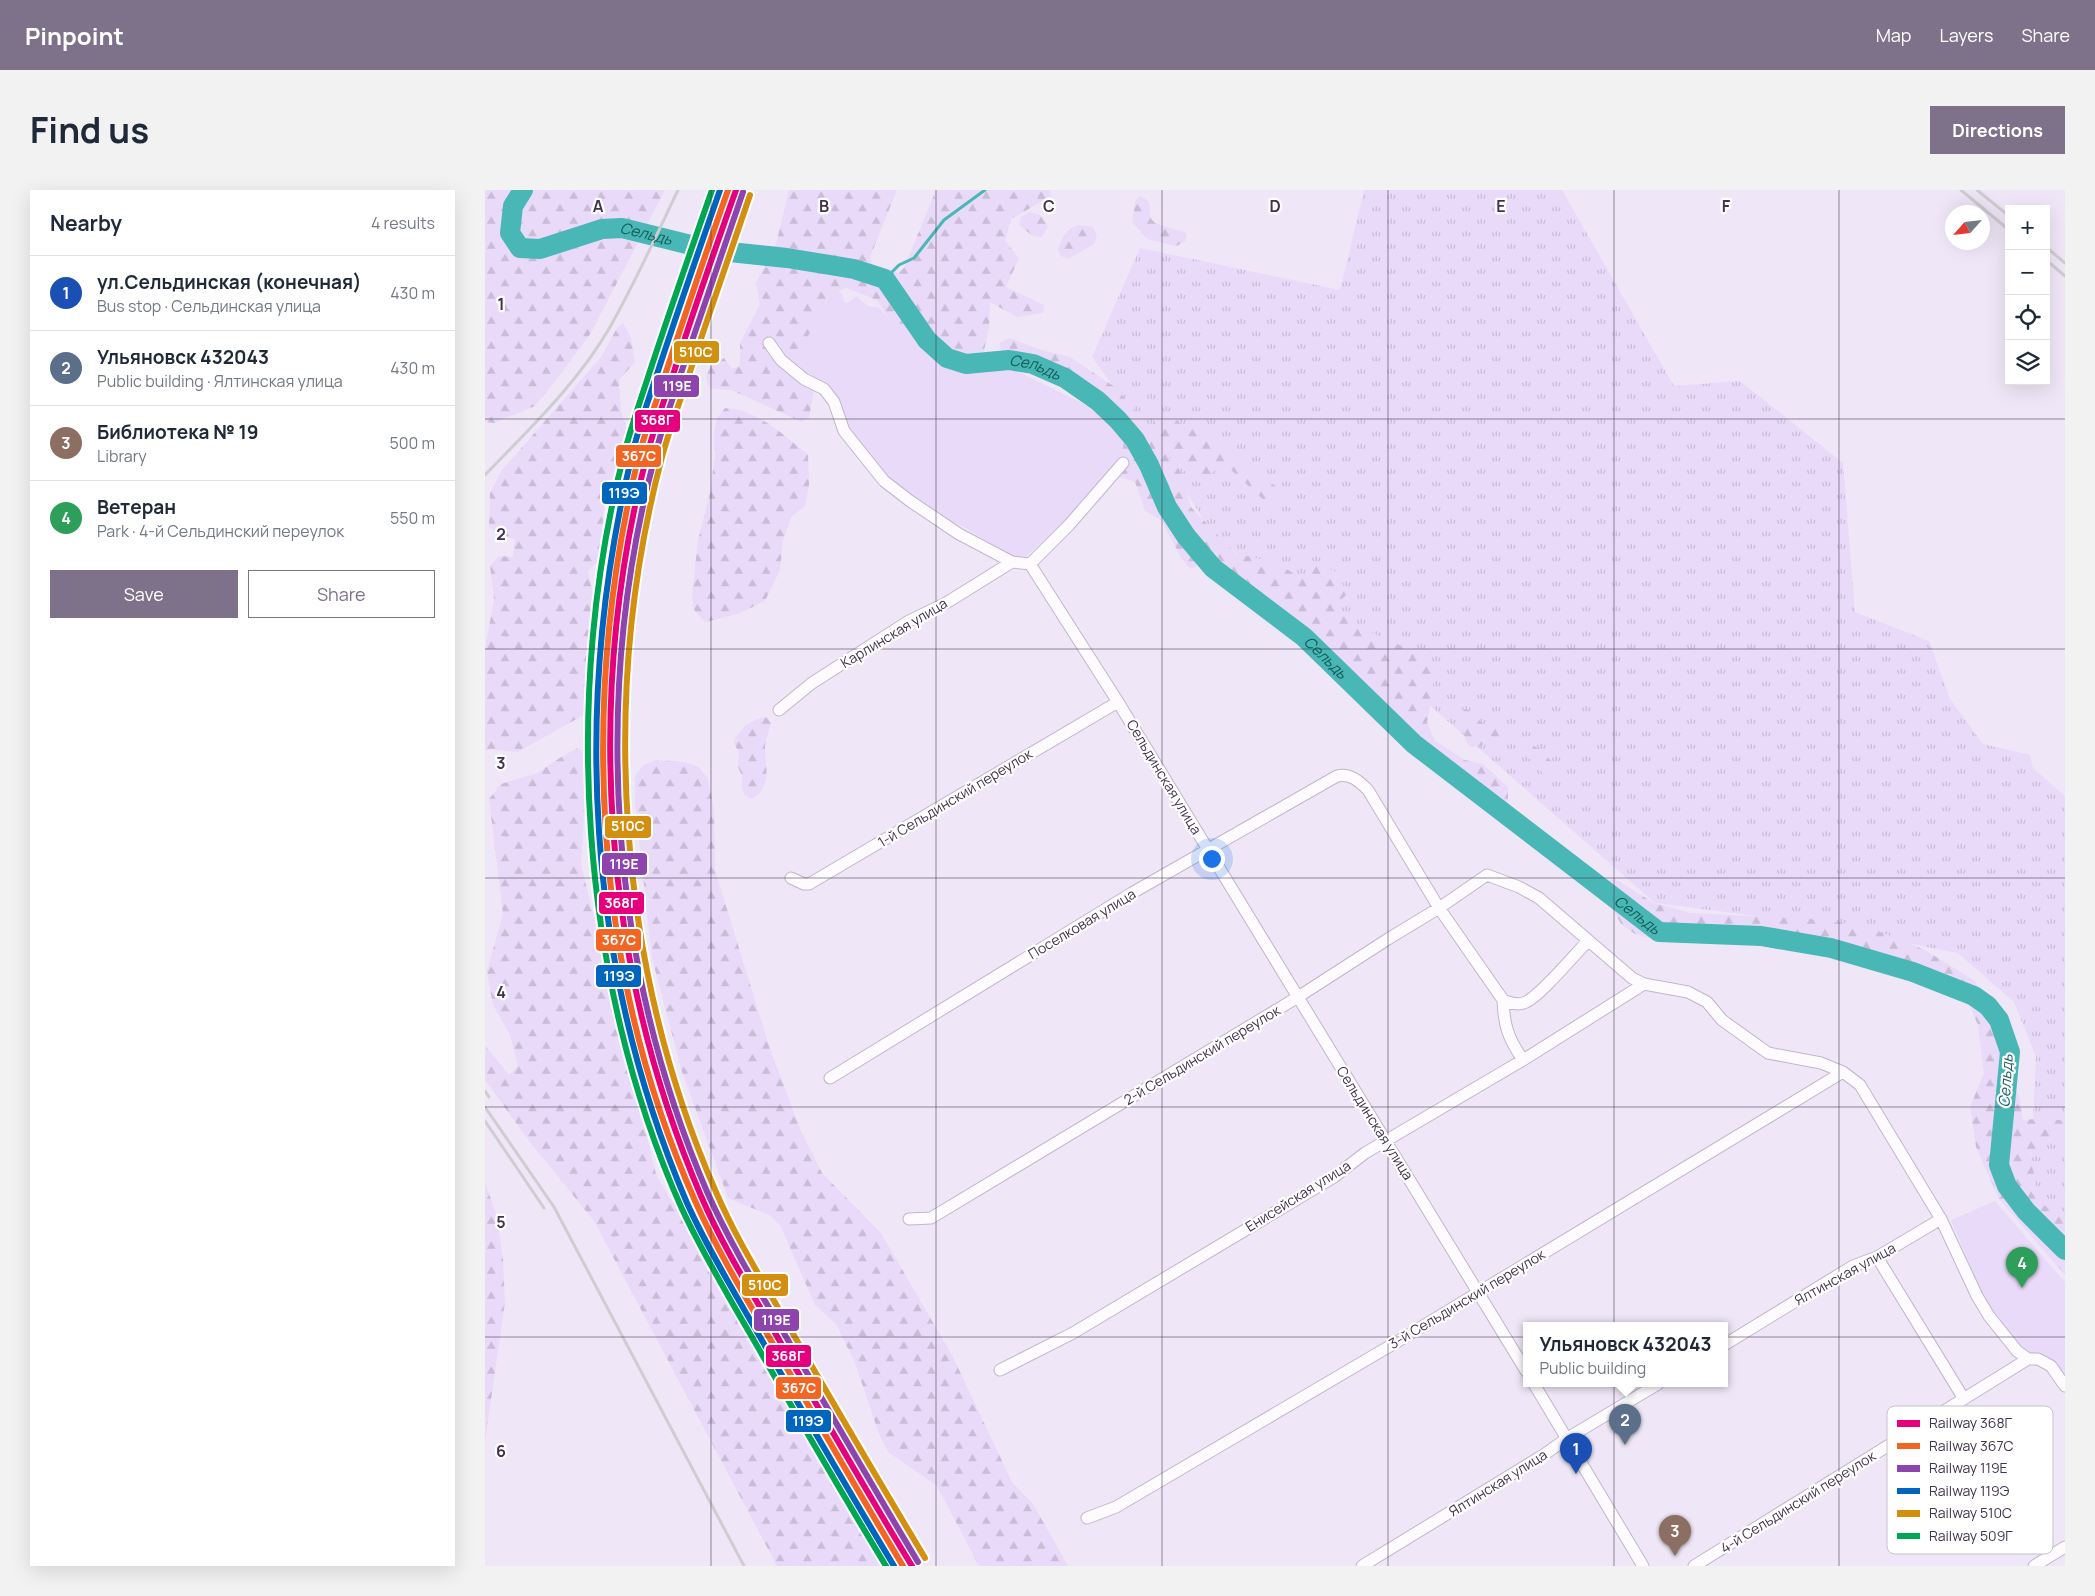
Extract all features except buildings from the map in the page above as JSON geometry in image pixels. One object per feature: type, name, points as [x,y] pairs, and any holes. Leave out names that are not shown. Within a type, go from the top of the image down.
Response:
[{"type":"street","points":[[769,343],[781,360],[804,379],[824,389],[834,402],[844,431],[884,481],[959,534],[1012,562],[1030,564],[1069,525],[1123,464]]},
{"type":"street","name":"Карлинская улица","points":[[779,710],[812,683],[909,621],[946,603],[1012,562]]},
{"type":"street","name":"Сельдинская улица","points":[[1030,564],[1118,702],[1523,1366]]},
{"type":"street","name":"1-й Сельдинский переулок","points":[[791,878],[804,884],[809,884],[1118,702]]},
{"type":"street","name":"Поселковая улица","points":[[831,1078],[1132,893],[1337,776],[1351,776],[1368,790],[1439,908]]},
{"type":"street","name":"2-й Сельдинский переулок","points":[[909,1219],[931,1218],[1298,997],[1388,938],[1439,908],[1487,875],[1519,887],[1539,898],[1555,910],[1588,941]]},
{"type":"street","points":[[1439,908],[1503,1000],[1504,1023],[1523,1060]]},
{"type":"street","points":[[1503,1000],[1513,1004],[1525,1003],[1537,994],[1588,941],[1633,978],[1644,984],[1688,992],[1707,1002],[1722,1020],[1768,1054],[1821,1063],[1843,1072],[1860,1085],[1941,1219],[1977,1296],[1989,1316],[2017,1351],[2028,1359],[2038,1359],[2051,1366],[2065,1386]]},
{"type":"street","name":"Енисейская улица","points":[[1000,1370],[1073,1332],[1334,1177],[1365,1152],[1523,1060],[1644,984]]},
{"type":"street","name":"3-й Сельдинский переулок","points":[[1087,1518],[1116,1507],[1479,1292],[1843,1072]]},
{"type":"street","name":"Ялтинская улица","points":[[1728,1343],[1853,1266],[1877,1257],[1941,1219]]},
{"type":"street","points":[[1877,1257],[1963,1399]]},
{"type":"street","name":"4-й Сельдинский переулок","points":[[1952,1406],[2028,1359]]},
{"type":"street","points":[[1536,1387],[1643,1566]]},
{"type":"street","name":"Ялтинская улица","points":[[1362,1566],[1545,1454],[1566,1439],[1654,1387]]},
{"type":"street","name":"4-й Сельдинский переулок","points":[[1694,1566],[1887,1446]]},
{"type":"street","points":[[2034,1566],[2065,1547]]},
{"type":"green space","points":[[485,190],[665,190],[591,333],[535,406],[494,423],[485,422]]},
{"type":"green space","points":[[789,190],[897,190],[870,257],[872,264],[898,273],[904,268],[936,190],[1050,190],[1051,196],[1011,219],[1005,241],[1019,258],[1006,287],[1044,305],[1043,313],[1017,317],[990,302],[989,328],[983,355],[997,381],[949,384],[888,317],[877,300],[846,288],[828,296],[803,361],[814,390],[809,418],[802,422],[731,390],[710,389],[706,377],[711,365],[724,358],[732,369],[740,366],[740,343],[760,304],[756,283],[776,244]]},
{"type":"green space","points":[[1364,190],[1562,190],[1674,386],[1740,381],[1843,463],[1855,612],[1929,641],[1950,699],[1983,744],[2030,755],[2033,768],[2065,796],[2065,1226],[2029,1199],[2036,1057],[2014,1002],[1958,953],[1787,920],[1655,903],[1327,615],[1215,538],[1167,462],[1092,357],[1140,248],[1340,290]]},
{"type":"green space","points":[[1139,196],[1148,201],[1150,214],[1155,223],[1187,233],[1185,242],[1176,246],[1147,239],[1132,222],[1135,202]]},
{"type":"green space","points":[[1030,212],[1040,215],[1048,226],[1042,237],[1033,236],[1019,225],[1021,217]]},
{"type":"green space","points":[[1079,225],[1093,227],[1097,235],[1094,244],[1068,259],[1061,256],[1058,249],[1063,237],[1068,231]]},
{"type":"green space","points":[[838,291],[847,303],[857,296],[868,306],[878,307],[929,358],[946,372],[1009,367],[1094,409],[1124,440],[1122,458],[1073,515],[1025,557],[1013,557],[949,520],[890,479],[848,430],[823,383],[792,362],[814,326],[829,296]]},
{"type":"green space","points":[[623,323],[631,338],[635,362],[619,380],[621,411],[628,433],[604,502],[601,558],[588,571],[594,598],[592,692],[589,712],[518,752],[490,749],[485,751],[485,649],[494,599],[490,566],[499,556],[513,557],[515,539],[498,535],[489,526],[490,493],[502,470],[601,357],[617,328]]},
{"type":"green space","points":[[1010,338],[1038,349],[1070,357],[1115,387],[1131,405],[1164,452],[1179,469],[1191,507],[1235,553],[1276,563],[1305,580],[1314,561],[1338,573],[1347,594],[1333,608],[1370,632],[1418,653],[1433,675],[1433,693],[1427,722],[1435,741],[1465,760],[1483,764],[1508,787],[1508,802],[1491,804],[1414,744],[1304,637],[1213,568],[1203,563],[1190,569],[1181,558],[1162,521],[1145,511],[1135,482],[1120,477],[1121,440],[1098,401],[1065,378],[1033,364],[1009,360],[1002,353],[999,343]]},
{"type":"green space","points":[[725,408],[748,413],[759,418],[808,455],[809,485],[805,506],[791,517],[783,541],[780,570],[765,601],[738,614],[705,622],[694,610],[692,596],[698,540],[709,497],[715,457],[714,433],[717,418]]},
{"type":"green space","points":[[1164,411],[1181,424],[1197,430],[1218,443],[1256,474],[1279,488],[1282,498],[1274,505],[1267,503],[1229,468],[1223,467],[1200,477],[1183,470],[1153,425],[1154,416]]},
{"type":"green space","points":[[1466,709],[1473,713],[1482,723],[1502,728],[1503,734],[1479,747],[1471,747],[1467,743],[1457,716],[1459,711]]},
{"type":"green space","points":[[766,717],[771,723],[765,746],[765,782],[759,794],[752,799],[744,795],[742,776],[738,767],[739,752],[734,744],[735,738],[746,725]]},
{"type":"green space","points":[[1526,741],[1549,758],[1555,766],[1549,776],[1525,756],[1521,742]]},
{"type":"green space","points":[[577,748],[588,753],[581,864],[656,1174],[885,1566],[777,1566],[594,1221],[529,1141],[485,1080],[485,1045],[509,1075],[518,1066],[510,1035],[493,1005],[487,971],[503,914],[489,799],[501,784],[537,773]]},
{"type":"green space","points":[[656,760],[685,762],[699,767],[708,779],[714,809],[715,870],[770,1049],[801,1131],[822,1173],[881,1233],[953,1357],[1012,1482],[1033,1504],[1068,1566],[979,1566],[937,1486],[888,1452],[879,1434],[855,1363],[836,1324],[815,1305],[780,1225],[769,1215],[728,1198],[682,1072],[652,958],[635,804],[635,776],[643,765]]},
{"type":"green space","points":[[1615,879],[1654,903],[1690,913],[1809,919],[1863,925],[1925,950],[1975,981],[1998,1036],[2020,1100],[2023,1120],[2046,1118],[2065,1121],[2065,1141],[2047,1140],[2030,1153],[2039,1202],[2056,1213],[2065,1213],[2065,1275],[1999,1199],[1976,1147],[1970,1107],[1984,1073],[1978,1025],[1970,1006],[1950,994],[1917,981],[1857,962],[1808,950],[1703,928],[1649,938],[1635,934],[1621,924],[1614,911],[1598,895],[1606,881]]},
{"type":"green space","points":[[485,1182],[497,1217],[503,1259],[505,1302],[485,1442]]},
{"type":"green space","points":[[1995,1201],[2065,1282],[2065,1382],[2056,1367],[2014,1343],[1982,1294],[1951,1220]]},
{"type":"waterway","name":"Сельдь","points":[[523,190],[513,206],[510,233],[520,248],[540,249],[602,229],[622,228],[711,250],[787,258],[854,269],[885,279],[927,340],[947,358],[966,364],[1009,360],[1033,364],[1065,378],[1098,401],[1135,440],[1149,465],[1167,507],[1186,536],[1213,568],[1304,637],[1414,744],[1659,932],[1761,936],[1831,948],[1913,972],[1974,996],[1988,1006],[1999,1020],[2010,1052],[1999,1165],[2007,1186],[2026,1211],[2065,1250]]},
{"type":"waterway","points":[[885,279],[899,265],[914,258],[944,220],[985,190]]},
{"type":"railway","points":[[485,475],[552,405],[597,348],[628,294],[678,190]]},
{"type":"railway","points":[[1961,190],[2005,227]]},
{"type":"railway","points":[[1977,190],[2005,213]]},
{"type":"railway","points":[[2050,250],[2065,263]]},
{"type":"railway","points":[[2050,263],[2065,276]]},
{"type":"railway","points":[[485,1091],[489,1097]]},
{"type":"railway","points":[[485,1107],[554,1207],[744,1566]]},
{"type":"railway","points":[[485,1121],[544,1208]]},
{"type":"rail line","name":"509Г","points":[[712,190],[665,325],[626,447],[606,540],[593,636],[588,734],[591,833],[602,931],[621,1027],[647,1120],[682,1209],[730,1298],[886,1566]]},
{"type":"rail line","name":"119Э","points":[[720,190],[638,433],[613,549],[601,643],[596,738],[599,834],[609,928],[627,1021],[653,1113],[687,1203],[724,1275],[894,1566]]},
{"type":"rail line","name":"367С","points":[[728,190],[642,445],[620,547],[608,642],[603,738],[606,834],[616,929],[635,1023],[661,1115],[696,1203],[743,1292],[903,1566]]},
{"type":"rail line","name":"368Г","points":[[736,190],[695,307],[647,455],[627,547],[615,641],[610,735],[613,830],[624,924],[642,1017],[668,1108],[701,1196],[737,1268],[912,1566]]},
{"type":"rail line","name":"119Е","points":[[743,192],[660,437],[635,548],[622,641],[618,735],[620,830],[631,923],[649,1016],[675,1106],[708,1194],[755,1283],[918,1562]]},
{"type":"rail line","name":"510С","points":[[750,195],[662,457],[642,548],[630,640],[625,735],[628,829],[639,923],[657,1015],[683,1105],[716,1192],[752,1263],[925,1558]]},
{"type":"place","name":"Ветеран","points":[[2022,1288]]},
{"type":"place","name":"Ульяновск 432043","points":[[1625,1445]]},
{"type":"place","name":"ул.Сельдинская (конечная)","points":[[1576,1474]]},
{"type":"place","name":"Библиотека № 19","points":[[1675,1556]]}]
